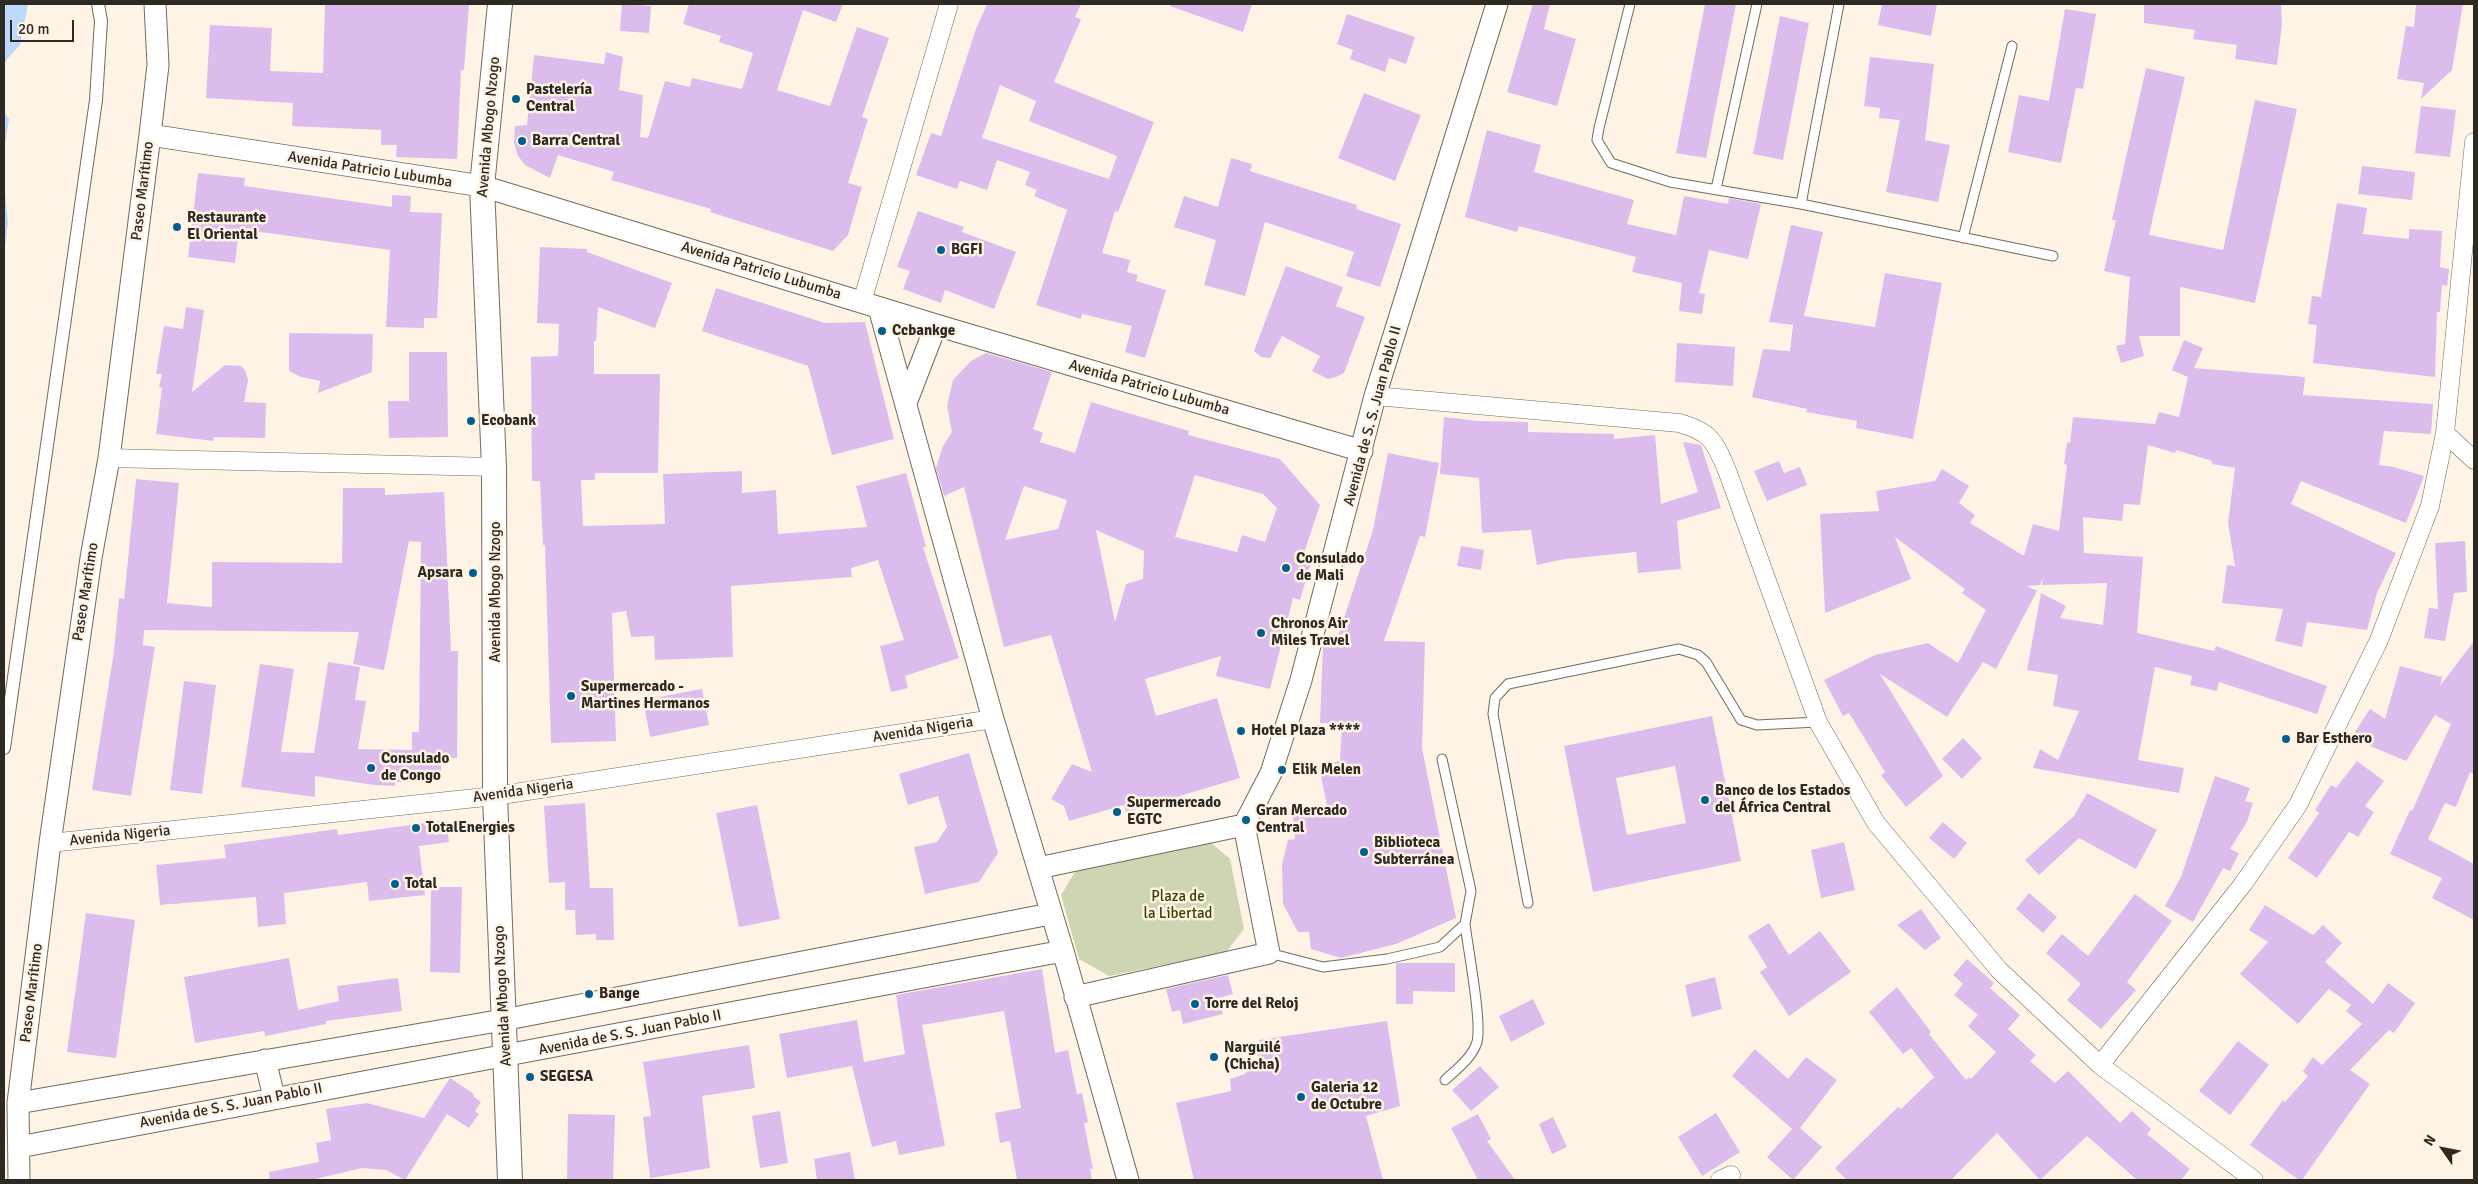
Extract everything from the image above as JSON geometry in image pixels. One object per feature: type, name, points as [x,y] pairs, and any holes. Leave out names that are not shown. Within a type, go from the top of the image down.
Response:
[{"type":"main road","name":"Avenida Mbogo Nzogo","points":[[500,4],[482,186],[494,467],[495,796],[503,1020],[507,1056],[510,1180]]},
{"type":"street","points":[[4,748],[96,100],[101,21],[98,4]]},
{"type":"street","name":"Paseo Marítimo","points":[[20,1180],[18,1103],[50,843],[91,558],[109,458],[150,135],[158,65],[155,4]]},
{"type":"street","points":[[949,4],[871,305],[906,402],[993,719],[1050,914],[1063,951],[1128,1180]]},
{"type":"street","name":"Avenida de S. S. Juan Pablo II","points":[[1244,825],[1271,773],[1302,680],[1375,396],[1497,4]]},
{"type":"street","name":"Avenida Patricio Lubumba","points":[[150,135],[482,186],[936,325],[1362,451]]},
{"type":"street","points":[[2100,1064],[2243,884],[2298,805],[2378,640],[2430,506],[2445,433],[2474,142]]},
{"type":"street","points":[[906,402],[936,325]]},
{"type":"street","points":[[1375,396],[1679,422],[1701,429],[1711,439],[1728,472],[1818,722],[1876,823],[1999,970],[2100,1064],[2254,1180]]},
{"type":"street","points":[[2445,433],[2474,460]]},
{"type":"street","points":[[109,458],[494,467]]},
{"type":"street","name":"Avenida Nigeria","points":[[50,843],[495,796],[993,719]]},
{"type":"street","points":[[1038,868],[1244,825],[1269,953],[1075,997]]},
{"type":"street","points":[[18,1103],[503,1020],[1050,914]]},
{"type":"street","name":"Avenida de S. S. Juan Pablo II","points":[[19,1147],[274,1097],[507,1056],[1063,951]]},
{"type":"street","points":[[265,1060],[274,1097]]},
{"type":"lane","points":[[1630,4],[1597,140],[1610,163],[1670,182],[1801,204],[2053,256]]},
{"type":"lane","points":[[1716,189],[1756,4]]},
{"type":"lane","points":[[1801,204],[1839,4]]},
{"type":"lane","points":[[1963,238],[2012,46]]},
{"type":"lane","points":[[1528,903],[1493,714],[1495,698],[1508,684],[1679,649],[1698,655],[1706,662],[1741,720],[1758,725],[1818,722]]},
{"type":"lane","points":[[1442,759],[1471,891],[1465,924],[1477,1022],[1476,1042],[1466,1060],[1445,1080]]},
{"type":"lane","points":[[1269,953],[1323,967],[1387,959],[1440,947],[1465,924]]},
{"type":"green space","name":"Plaza de la Libertad","points":[[1209,841],[1230,859],[1244,929],[1226,952],[1109,976],[1079,959],[1061,895],[1076,870]]},
{"type":"water","points":[[4,4],[28,4],[20,45],[4,65]]},
{"type":"water","points":[[4,112],[9,119],[4,150]]},
{"type":"water","points":[[4,181],[8,223],[4,254]]},
{"type":"building","points":[[325,4],[469,4],[464,70],[461,70],[457,159],[396,157],[397,145],[381,145],[381,130],[292,126],[293,103],[206,98],[210,25],[272,28],[270,71],[323,73]]},
{"type":"building","points":[[622,4],[651,6],[649,33],[620,31]]},
{"type":"building","points":[[689,4],[843,4],[836,22],[803,10],[777,90],[830,106],[857,27],[889,38],[862,117],[868,119],[848,183],[862,187],[848,235],[833,251],[710,212],[711,209],[611,180],[614,172],[558,155],[550,178],[525,165],[518,156],[514,143],[515,126],[527,125],[534,55],[604,64],[606,52],[623,57],[619,90],[643,95],[640,137],[648,138],[665,81],[690,87],[692,78],[742,89],[753,53],[719,42],[721,36],[683,24]]},
{"type":"building","points":[[987,4],[1081,4],[1075,17],[1081,19],[1054,82],[1154,122],[1118,212],[1115,211],[1102,253],[1130,260],[1127,272],[1138,275],[1136,281],[1166,290],[1145,358],[1125,352],[1132,326],[1082,314],[1081,319],[1036,305],[1067,210],[1034,196],[1037,190],[1025,185],[1030,172],[997,160],[987,190],[960,181],[957,189],[916,175],[931,133],[941,136],[976,29]],"holes":[[[1000,85],[1036,101],[1029,121],[1117,156],[1109,179],[982,138]]]},
{"type":"building","points":[[1170,4],[1252,4],[1243,32],[1170,6]]},
{"type":"building","points":[[1533,4],[1550,4],[1544,29],[1576,39],[1557,106],[1507,92]]},
{"type":"building","points":[[1705,4],[1736,4],[1706,158],[1676,153]]},
{"type":"building","points":[[1882,4],[1937,4],[1931,36],[1878,25]]},
{"type":"building","points":[[2144,4],[2281,4],[2282,25],[2277,65],[2235,59],[2237,45],[2193,39],[2195,30],[2144,23]]},
{"type":"building","points":[[2416,4],[2463,4],[2452,70],[2421,99],[2424,83],[2397,79],[2406,26],[2414,27]]},
{"type":"building","points":[[2065,9],[2096,14],[2083,89],[2076,88],[2061,163],[2008,152],[2019,95],[2049,101]]},
{"type":"building","points":[[1347,14],[1415,37],[1406,64],[1389,58],[1385,72],[1350,59],[1353,50],[1337,44]]},
{"type":"building","points":[[1780,16],[1809,23],[1783,160],[1753,154]]},
{"type":"building","points":[[1870,57],[1934,64],[1925,140],[1950,145],[1938,202],[1886,192],[1900,120],[1879,118],[1880,108],[1864,106]]},
{"type":"building","points":[[2146,68],[2185,77],[2149,235],[2223,250],[2255,100],[2297,109],[2255,303],[2180,287],[2180,336],[2139,336],[2144,356],[2121,363],[2116,346],[2125,344],[2130,277],[2104,271],[2116,220],[2112,220]]},
{"type":"building","points":[[1364,93],[1421,115],[1395,181],[1338,158]]},
{"type":"building","points":[[2421,106],[2456,110],[2450,157],[2415,153]]},
{"type":"building","points":[[1487,130],[1541,145],[1534,172],[1634,200],[1627,224],[1676,235],[1684,196],[1728,204],[1729,198],[1761,204],[1748,259],[1709,250],[1699,293],[1705,294],[1702,314],[1679,311],[1682,283],[1632,272],[1636,257],[1519,226],[1517,232],[1465,217]]},
{"type":"building","points":[[1231,158],[1252,164],[1250,171],[1357,205],[1356,209],[1401,224],[1380,287],[1346,276],[1354,252],[1265,222],[1245,296],[1204,285],[1216,240],[1174,227],[1184,196],[1218,207]]},
{"type":"building","points":[[2362,166],[2415,172],[2412,200],[2358,194]]},
{"type":"building","points":[[198,173],[245,178],[244,186],[392,207],[392,195],[411,196],[410,212],[442,213],[437,318],[424,318],[424,328],[386,327],[390,250],[239,229],[235,263],[188,257]]},
{"type":"building","points":[[2337,203],[2367,208],[2363,234],[2409,239],[2409,229],[2442,231],[2440,267],[2449,269],[2447,286],[2442,285],[2440,312],[2437,312],[2435,377],[2313,363],[2317,325],[2308,324],[2312,296],[2321,297]]},
{"type":"building","points":[[918,211],[964,227],[962,232],[1016,252],[994,309],[945,290],[941,303],[903,289],[910,271],[897,267]]},
{"type":"building","points":[[1791,225],[1823,232],[1804,316],[1875,327],[1885,273],[1942,283],[1913,439],[1856,428],[1857,421],[1806,412],[1807,409],[1752,397],[1763,349],[1790,351],[1793,325],[1769,322]]},
{"type":"building","points":[[540,247],[587,249],[587,252],[672,283],[655,328],[598,307],[596,341],[594,341],[594,374],[660,374],[658,473],[595,473],[595,480],[581,480],[583,526],[665,524],[663,474],[742,471],[742,493],[776,490],[778,534],[867,527],[856,486],[906,473],[926,547],[923,547],[959,658],[905,676],[908,688],[891,692],[880,646],[904,640],[878,560],[851,568],[852,577],[731,586],[733,657],[655,660],[654,636],[631,637],[626,611],[612,613],[616,741],[551,743],[545,545],[543,545],[540,481],[532,481],[531,357],[558,356],[559,324],[537,323]]},
{"type":"building","points":[[1286,266],[1343,287],[1336,306],[1365,317],[1344,373],[1336,377],[1328,379],[1312,371],[1320,356],[1282,336],[1270,358],[1261,357],[1254,351]]},
{"type":"building","points":[[716,288],[825,323],[865,322],[894,439],[832,455],[808,366],[702,331]]},
{"type":"building","points":[[186,307],[204,310],[192,392],[225,365],[241,366],[245,370],[248,380],[244,402],[266,403],[265,438],[214,437],[213,441],[156,434],[162,388],[159,387],[162,374],[156,374],[164,326],[183,329]]},
{"type":"building","points":[[289,333],[373,334],[372,372],[318,393],[320,381],[301,377],[289,371]]},
{"type":"building","points":[[2184,340],[2203,348],[2194,368],[2305,377],[2303,395],[2433,404],[2431,434],[2384,431],[2379,465],[2394,467],[2424,476],[2406,523],[2301,481],[2291,504],[2396,553],[2377,593],[2367,630],[2307,622],[2302,647],[2275,641],[2283,609],[2222,603],[2227,565],[2235,566],[2228,523],[2235,468],[2212,464],[2212,461],[2176,450],[2175,453],[2148,445],[2140,505],[2124,504],[2122,521],[2083,517],[2084,553],[2143,557],[2137,633],[2214,651],[2216,646],[2327,686],[2317,714],[2219,682],[2217,691],[2190,685],[2192,676],[2155,667],[2138,760],[2184,768],[2179,793],[2033,768],[2040,749],[2058,760],[2079,711],[2053,706],[2058,675],[2027,670],[2041,593],[2066,606],[2060,618],[2103,625],[2107,583],[2042,585],[2043,578],[2040,585],[2027,586],[2037,591],[1996,669],[1983,662],[1947,717],[1880,674],[1943,776],[1906,807],[1881,775],[1885,772],[1849,713],[1843,716],[1824,680],[1875,655],[1928,643],[1958,663],[1986,610],[1962,593],[1965,589],[1895,537],[1911,579],[1825,613],[1820,514],[1879,511],[1876,491],[1935,481],[1942,469],[1969,486],[1959,503],[1975,515],[1970,523],[2024,556],[2033,524],[2059,531],[2067,465],[2064,464],[2067,442],[2070,443],[2073,417],[2155,424],[2159,412],[2179,417],[2188,377],[2172,370]]},
{"type":"building","points":[[1677,343],[1735,347],[1733,386],[1675,382]]},
{"type":"building","points":[[409,352],[447,352],[448,437],[389,438],[388,401],[409,401]]},
{"type":"building","points":[[986,353],[1052,372],[1033,429],[1043,433],[1040,442],[1075,453],[1091,402],[1189,431],[1188,435],[1280,459],[1320,505],[1304,553],[1313,556],[1300,600],[1293,598],[1270,689],[1216,676],[1221,656],[1145,679],[1156,716],[1217,698],[1240,778],[1126,812],[1124,805],[1069,821],[1064,806],[1051,799],[1072,764],[1092,772],[1051,635],[1004,647],[964,487],[944,496],[936,468],[943,446],[952,432],[947,406],[953,380],[971,361]],"holes":[[[1195,475],[1263,494],[1277,508],[1265,542],[1242,535],[1237,552],[1175,537]],[[1024,486],[1067,500],[1058,529],[1005,540]],[[1096,530],[1144,551],[1143,579],[1126,584],[1115,622]]]},
{"type":"building","points":[[1444,417],[1478,421],[1528,422],[1528,432],[1614,434],[1614,439],[1655,435],[1661,504],[1698,492],[1683,442],[1701,445],[1721,508],[1677,521],[1681,569],[1638,573],[1636,552],[1565,559],[1537,565],[1531,530],[1482,533],[1479,478],[1440,474]]},
{"type":"building","points":[[1388,453],[1439,463],[1425,537],[1420,536],[1384,641],[1425,642],[1422,748],[1456,918],[1396,944],[1341,958],[1311,949],[1309,932],[1298,932],[1283,904],[1282,864],[1288,840],[1295,839],[1293,817],[1327,806],[1319,766],[1340,761],[1342,724],[1320,723],[1323,646],[1325,639],[1337,639],[1373,530]]},
{"type":"building","points":[[1779,461],[1784,473],[1800,467],[1807,485],[1767,501],[1754,471]]},
{"type":"building","points":[[136,479],[179,483],[167,603],[212,607],[212,562],[342,563],[343,488],[385,488],[385,495],[444,492],[451,651],[458,651],[457,758],[441,758],[441,782],[395,782],[395,786],[374,785],[315,776],[315,797],[241,787],[260,664],[294,669],[281,752],[314,753],[328,662],[360,667],[355,700],[366,701],[358,749],[412,750],[412,732],[419,732],[421,542],[409,541],[384,670],[353,664],[359,632],[144,630],[143,645],[155,647],[131,796],[92,790],[114,651],[119,598],[124,599]]},
{"type":"building","points":[[2465,541],[2467,592],[2454,593],[2445,641],[2424,638],[2429,608],[2438,609],[2435,543]]},
{"type":"building","points":[[1461,546],[1484,550],[1481,570],[1457,566]]},
{"type":"building","points":[[2474,641],[2474,774],[2470,772],[2456,807],[2445,803],[2428,839],[2474,864],[2474,920],[2432,898],[2442,878],[2390,854],[2410,810],[2412,811],[2451,724],[2435,715],[2406,761],[2351,738],[2370,709],[2385,719],[2400,666],[2442,677],[2440,686]]},
{"type":"building","points":[[184,681],[216,685],[202,794],[170,790]]},
{"type":"building","points":[[702,689],[709,725],[650,737],[643,700]]},
{"type":"building","name":"Banco de los Estados del África Central","points":[[1712,716],[1741,861],[1593,892],[1564,746]],"holes":[[[1675,766],[1686,823],[1627,835],[1616,778]]]},
{"type":"building","points":[[1963,738],[1982,758],[1962,779],[1942,759]]},
{"type":"building","points":[[969,753],[998,853],[979,882],[925,894],[914,847],[937,842],[947,827],[938,796],[908,805],[899,774]]},
{"type":"building","points":[[2357,761],[2384,781],[2365,806],[2374,812],[2358,837],[2349,832],[2317,878],[2288,858],[2319,813],[2315,810],[2331,785],[2336,788]]},
{"type":"building","points":[[2215,776],[2250,788],[2245,801],[2253,803],[2247,822],[2230,849],[2239,853],[2230,871],[2223,868],[2193,922],[2165,906],[2181,877]]},
{"type":"building","points":[[2087,793],[2157,830],[2136,869],[2079,838],[2039,875],[2025,860],[2074,816]]},
{"type":"building","points":[[585,803],[590,888],[613,888],[614,940],[596,940],[596,934],[576,935],[575,910],[565,910],[565,882],[549,883],[544,806]]},
{"type":"building","points":[[757,805],[780,919],[739,927],[716,813]]},
{"type":"building","points":[[446,820],[449,842],[419,846],[425,895],[369,901],[367,882],[284,893],[286,924],[258,927],[256,897],[160,905],[156,865],[226,858],[224,845],[337,829],[338,835]]},
{"type":"building","points":[[1943,822],[1967,843],[1954,859],[1929,838]]},
{"type":"building","points":[[1844,842],[1855,890],[1821,898],[1811,850]]},
{"type":"building","points":[[431,887],[462,887],[460,973],[430,972]]},
{"type":"building","points":[[2029,893],[2057,917],[2043,933],[2016,909]]},
{"type":"building","points":[[2135,894],[2172,921],[2127,982],[2136,990],[2101,1029],[2067,1000],[2081,984],[2046,953],[2062,934],[2088,956]]},
{"type":"building","points":[[2265,905],[2313,935],[2323,925],[2342,943],[2325,962],[2373,1004],[2388,983],[2415,1003],[2394,1033],[2389,1030],[2350,1070],[2370,1084],[2302,1180],[2299,1180],[2250,1145],[2283,1100],[2285,1102],[2308,1076],[2303,1071],[2313,1057],[2322,1065],[2362,1024],[2346,1011],[2351,1005],[2329,989],[2298,1024],[2240,974],[2268,942],[2249,930]]},
{"type":"building","points":[[1921,909],[1941,938],[1925,950],[1897,925]]},
{"type":"building","points":[[86,913],[135,920],[116,1058],[67,1052]]},
{"type":"building","points":[[1769,923],[1789,955],[1820,931],[1851,972],[1789,1016],[1760,972],[1767,967],[1748,936]]},
{"type":"building","points":[[289,958],[298,1010],[339,1001],[337,986],[398,978],[402,1011],[326,1021],[326,1024],[265,1036],[264,1031],[195,1043],[184,977]]},
{"type":"building","points":[[1967,959],[1994,983],[1990,988],[2020,1015],[2008,1029],[2036,1055],[2030,1061],[2055,1083],[2068,1071],[2120,1123],[2132,1111],[2151,1129],[2147,1134],[2190,1169],[2181,1180],[2137,1180],[2087,1136],[2040,1180],[1997,1133],[1951,1180],[1847,1180],[1835,1168],[1898,1107],[1901,1109],[1934,1077],[1911,1048],[1903,1054],[1869,1012],[1897,987],[1931,1032],[1929,1034],[1966,1080],[1969,1077],[1971,1079],[1996,1052],[1968,1026],[1978,1015],[1954,995],[1963,984],[1953,975]]},
{"type":"building","points":[[1396,963],[1455,963],[1455,992],[1413,991],[1413,1004],[1396,1004]]},
{"type":"building","points":[[1042,969],[1055,1053],[1068,1050],[1077,1094],[1082,1093],[1088,1122],[1084,1123],[1093,1169],[1090,1169],[1092,1180],[1017,1180],[1010,1141],[1000,1143],[995,1113],[1021,1108],[1004,1011],[922,1025],[945,1146],[899,1155],[896,1141],[872,1147],[852,1066],[787,1078],[779,1034],[857,1020],[864,1062],[905,1054],[896,995]]},
{"type":"building","name":"Torre del Reloj","points":[[1228,975],[1233,994],[1219,998],[1223,1014],[1183,1024],[1180,1010],[1172,1012],[1166,989]]},
{"type":"building","points":[[1715,977],[1722,1009],[1692,1017],[1685,985]]},
{"type":"building","points":[[1533,999],[1545,1024],[1511,1042],[1499,1016]]},
{"type":"building","name":"Galeria 12 de Octubre","points":[[1387,1021],[1400,1106],[1366,1116],[1383,1180],[1194,1180],[1176,1103],[1231,1091],[1230,1079],[1245,1074],[1257,1059],[1259,1040]]},
{"type":"building","points":[[2238,1041],[2269,1065],[2230,1115],[2199,1091]]},
{"type":"building","points":[[749,1045],[755,1088],[702,1096],[710,1168],[650,1178],[643,1117],[651,1116],[643,1062]]},
{"type":"building","points":[[1755,1049],[1788,1079],[1806,1057],[1837,1080],[1800,1128],[1822,1147],[1793,1180],[1767,1157],[1792,1129],[1732,1076]]},
{"type":"building","points":[[1480,1066],[1499,1087],[1471,1111],[1452,1090]]},
{"type":"building","points":[[450,1078],[474,1094],[473,1096],[481,1102],[475,1111],[479,1114],[469,1128],[447,1114],[405,1180],[386,1170],[362,1168],[311,1180],[270,1180],[269,1172],[319,1162],[316,1143],[331,1140],[326,1109],[367,1103],[424,1118]]},
{"type":"building","points":[[780,1111],[788,1163],[760,1168],[752,1116]]},
{"type":"building","points":[[1716,1113],[1740,1152],[1702,1176],[1678,1137]]},
{"type":"building","points":[[568,1114],[615,1115],[613,1180],[567,1180]]},
{"type":"building","points":[[1478,1114],[1491,1139],[1487,1141],[1515,1180],[1478,1180],[1451,1128]]},
{"type":"building","points":[[1553,1117],[1567,1147],[1552,1154],[1539,1124]]},
{"type":"building","points":[[850,1152],[855,1180],[817,1180],[814,1159]]},
{"type":"place","name":"Pastelería Central","points":[[516,99]]},
{"type":"place","name":"Barra Central","points":[[522,141]]},
{"type":"place","name":"Restaurante El Oriental","points":[[177,227]]},
{"type":"place","name":"BGFI","points":[[941,250]]},
{"type":"place","name":"Ccbankge","points":[[882,331]]},
{"type":"place","name":"Ecobank","points":[[471,421]]},
{"type":"place","name":"Consulado de Mali","points":[[1286,568]]},
{"type":"place","name":"Apsara","points":[[473,573]]},
{"type":"place","name":"Chronos Air Miles Travel","points":[[1261,633]]},
{"type":"place","name":"Supermercado - Martines Hermanos","points":[[571,696]]},
{"type":"place","name":"Hotel Plaza ****","points":[[1241,731]]},
{"type":"place","name":"Bar Esthero","points":[[2286,739]]},
{"type":"place","name":"Consulado de Congo","points":[[371,768]]},
{"type":"place","name":"Elik Melen","points":[[1282,770]]},
{"type":"place","name":"Banco de los Estados del África Central","points":[[1705,800]]},
{"type":"place","name":"Supermercado EGTC","points":[[1117,812]]},
{"type":"place","name":"Gran Mercado Central","points":[[1246,820]]},
{"type":"place","name":"TotalEnergies","points":[[416,828]]},
{"type":"place","name":"Biblioteca Subterránea","points":[[1364,852]]},
{"type":"place","name":"Total","points":[[395,884]]},
{"type":"place","name":"Bange","points":[[589,994]]},
{"type":"place","name":"Torre del Reloj","points":[[1195,1004]]},
{"type":"place","name":"Narguilé (Chicha)","points":[[1214,1057]]},
{"type":"place","name":"SEGESA","points":[[530,1077]]},
{"type":"place","name":"Galeria 12 de Octubre","points":[[1301,1097]]}]
